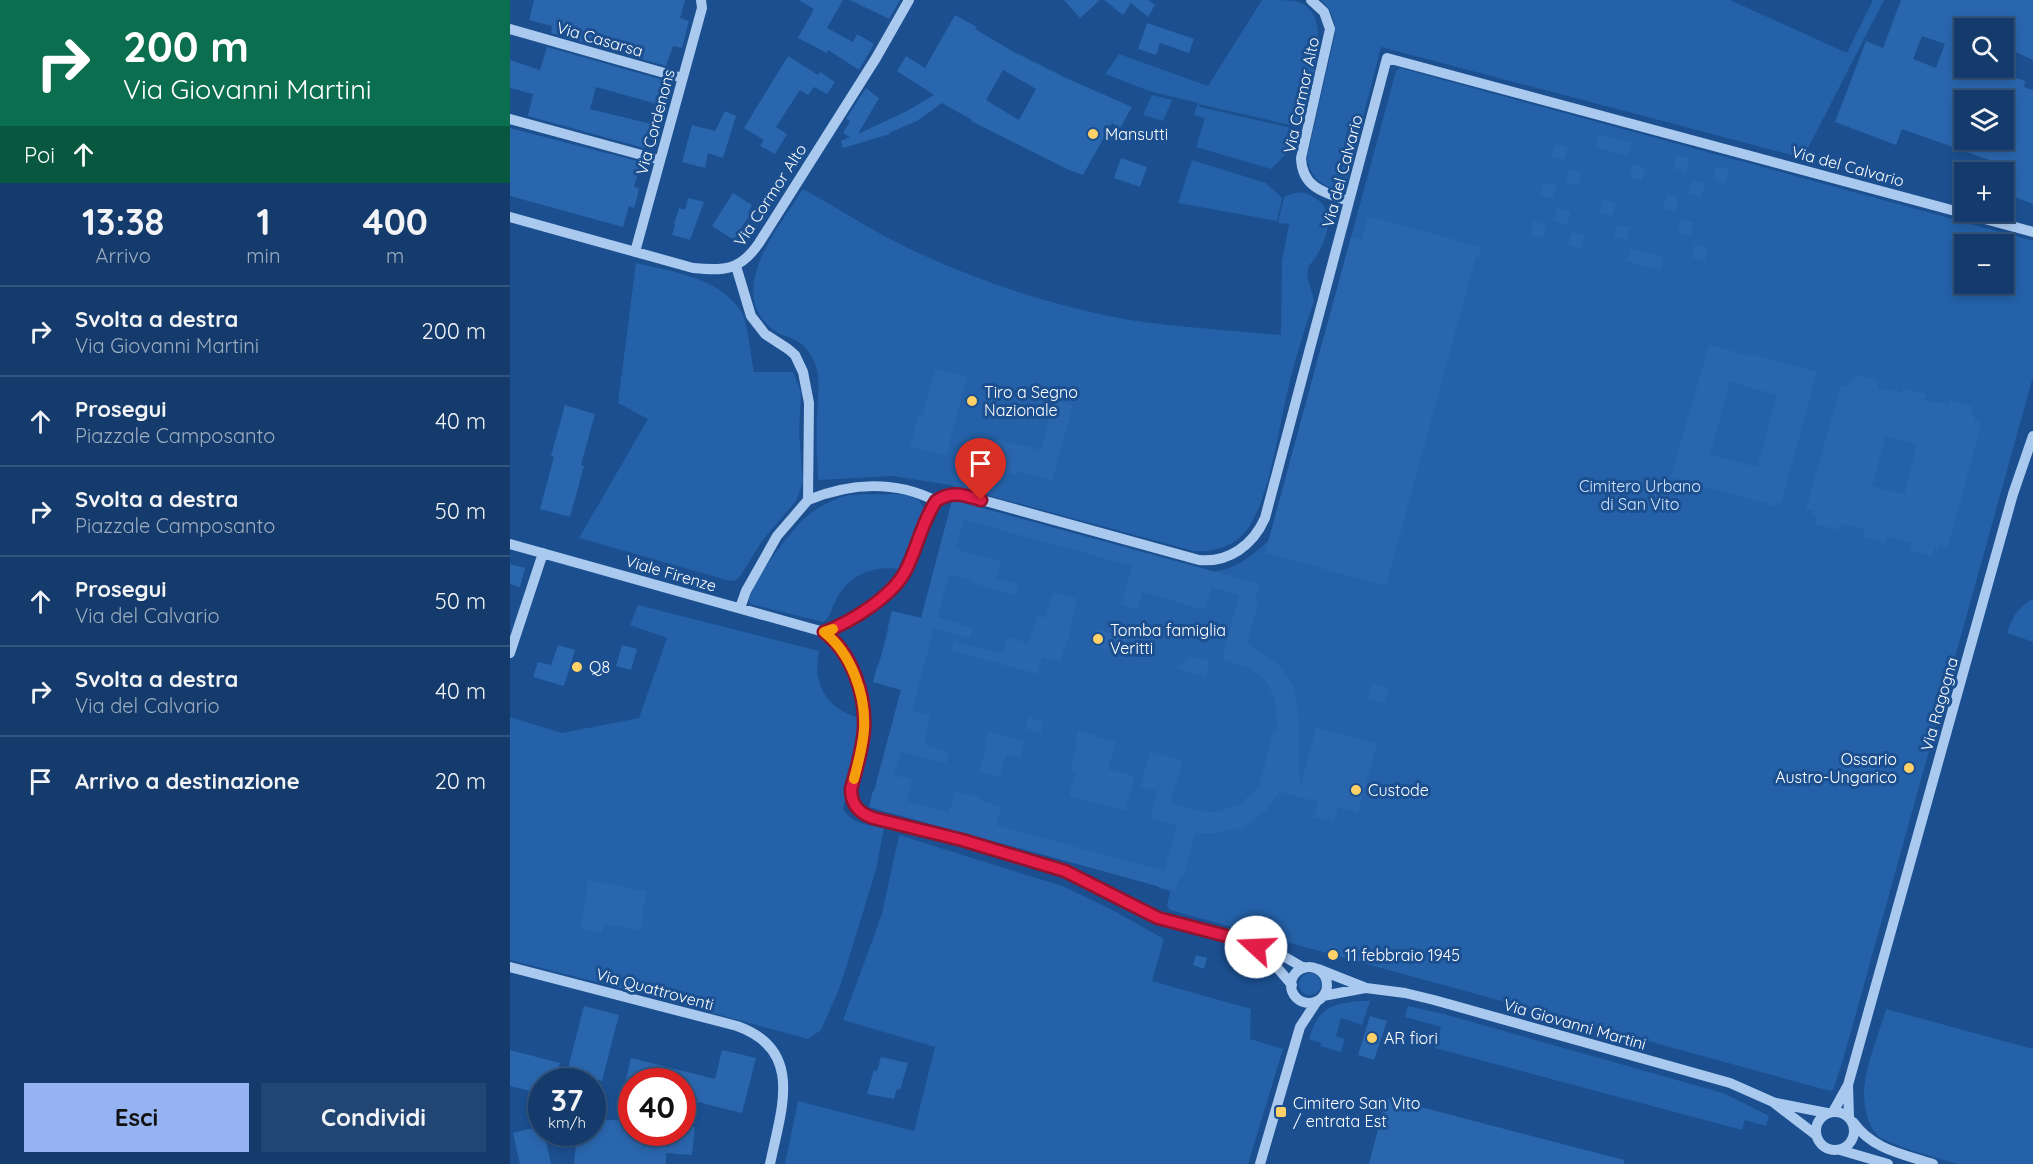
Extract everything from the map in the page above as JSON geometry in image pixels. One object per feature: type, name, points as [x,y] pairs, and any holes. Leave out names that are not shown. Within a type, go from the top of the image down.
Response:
[{"type":"street","name":"Via Cordenons","points":[[635,252],[702,8],[700,0]]},
{"type":"street","name":"Via Cormor Alto","points":[[510,217],[693,268],[736,266],[751,255],[759,243],[876,58],[909,0]]},
{"type":"street","name":"Via Cormor Alto","points":[[1311,0],[1324,12],[1330,28],[1301,158],[1301,167],[1308,181],[1317,188],[1349,201]]},
{"type":"street","name":"Via Casarsa","points":[[510,29],[682,78]]},
{"type":"street","name":"Via del Calvario","points":[[936,501],[948,494],[960,494],[1199,560],[1216,560],[1244,547],[1261,528],[1264,518],[1387,58],[2033,231]]},
{"type":"street","points":[[510,119],[660,160]]},
{"type":"street","points":[[736,266],[748,310],[755,323],[765,334],[795,355],[803,372],[809,403],[808,500]]},
{"type":"street","name":"Via Ragogna","points":[[1830,1112],[1848,1085],[2010,505],[2033,436]]},
{"type":"street","points":[[740,608],[746,591],[777,536],[808,500],[833,491],[874,486],[895,487],[936,501],[906,571],[892,589],[843,624],[824,632],[838,644],[853,671],[859,690],[864,731],[851,795],[856,807],[865,815],[962,840],[1065,871],[1158,918],[1242,940],[1256,947],[1278,953],[1304,968]]},
{"type":"street","name":"Viale Firenze","points":[[510,544],[824,632]]},
{"type":"street","points":[[510,653],[543,553]]},
{"type":"street","points":[[1256,947],[1292,985]]},
{"type":"street","name":"Via Quattroventi","points":[[510,967],[737,1026],[751,1031],[765,1041],[780,1060],[784,1076],[783,1096],[770,1164]]},
{"type":"street","points":[[1260,1164],[1300,1027],[1320,999],[1327,983],[1326,978],[1318,969],[1312,967],[1304,968],[1295,974],[1292,985],[1293,992],[1298,998],[1307,1002],[1320,999]]},
{"type":"street","name":"Via Giovanni Martini","points":[[1318,969],[1366,988],[1405,993],[1446,1003],[1730,1083],[1773,1102],[1816,1135]]},
{"type":"street","name":"Via Giovanni Martini","points":[[1320,999],[1366,988]]},
{"type":"street","points":[[1298,998],[1300,1027]]},
{"type":"street","name":"Via Ragogna","points":[[1848,1085],[1850,1119]]},
{"type":"street","name":"Via Giovanni Martini","points":[[1773,1102],[1830,1112]]},
{"type":"street","points":[[1888,1164],[1824,1147],[1816,1135],[1819,1120],[1830,1112],[1838,1112],[1850,1119],[1870,1142],[1933,1164]]},
{"type":"street","points":[[1840,1150],[1846,1148],[1854,1138],[1855,1132],[1850,1119]]},
{"type":"green space","points":[[1262,0],[1295,1],[1309,8],[1316,21],[1317,57],[1299,127],[1198,104],[1200,107],[1296,129],[1291,149],[1271,169],[1196,147],[1205,118],[1194,115],[1198,103],[1149,91],[1105,74],[1119,54],[1208,86]]},
{"type":"green space","points":[[1321,0],[1730,0],[1847,53],[1873,0],[1884,0],[1803,158],[1381,47],[1345,188],[1337,188],[1325,185],[1315,177],[1307,157],[1335,34],[1332,16],[1328,7]]},
{"type":"green space","name":"Cimitero Urbano di San Vito","points":[[1400,68],[1954,219],[1954,222],[1963,222],[2007,234],[1954,234],[1954,294],[2014,294],[2014,236],[2033,241],[2033,377],[1833,1090],[1170,910],[1167,906],[1170,891],[1159,888],[1159,886],[869,807],[901,690],[873,682],[877,666],[879,666],[892,611],[921,618],[952,500],[1211,572],[1243,561],[1269,540],[1396,71]]},
{"type":"green space","points":[[1152,95],[1172,100],[1163,121],[1143,115]]},
{"type":"green space","points":[[1192,160],[1266,183],[1282,198],[1277,221],[1178,203]]},
{"type":"green space","points":[[803,189],[914,251],[965,273],[1042,299],[1141,322],[1281,335],[1282,261],[1289,224],[1278,223],[1284,197],[1300,193],[1315,198],[1326,211],[1328,226],[1323,242],[1307,273],[1314,301],[1293,370],[1267,483],[1255,517],[1247,530],[1242,536],[1223,547],[1209,551],[1194,551],[950,485],[892,476],[818,480],[819,385],[816,366],[811,355],[803,346],[776,332],[761,316],[754,299],[754,280],[760,261],[769,242]]},
{"type":"green space","points":[[636,263],[680,273],[722,291],[733,301],[744,318],[754,372],[793,372],[801,392],[799,433],[803,482],[796,501],[762,541],[739,578],[734,581],[579,538],[648,419],[618,403]]},
{"type":"green space","points":[[893,494],[917,499],[924,511],[898,569],[878,569],[860,575],[840,593],[823,622],[751,604],[749,600],[752,591],[772,557],[808,515],[823,505],[845,496]]},
{"type":"green space","points":[[2033,599],[2033,642],[2007,633],[2016,613]]},
{"type":"green space","points":[[638,605],[819,651],[818,675],[824,694],[839,709],[860,718],[860,731],[843,809],[856,821],[884,828],[876,870],[840,987],[821,1030],[808,1039],[510,960],[510,717],[562,733],[639,718],[667,638],[630,625]]},
{"type":"green space","points":[[899,835],[1065,887],[1116,912],[1164,939],[1152,981],[1251,1009],[1250,1039],[1283,1049],[1248,1164],[785,1164],[798,1101],[914,1131],[935,1047],[843,1020],[882,914]]},
{"type":"green space","points":[[1310,973],[1320,980],[1321,984],[1314,994],[1310,995],[1300,988],[1299,984],[1306,974]]},
{"type":"green space","points":[[1370,1001],[1362,1025],[1341,1018],[1336,1036],[1345,1039],[1341,1052],[1320,1046],[1321,1043],[1309,1039],[1317,1020],[1328,1009],[1342,1003]]},
{"type":"green space","points":[[1408,1006],[1444,1014],[1723,1093],[1769,1116],[1766,1126],[1745,1120],[1742,1130],[1435,1048],[1441,1027],[1405,1017]]},
{"type":"green space","points":[[1886,1009],[2033,1049],[2033,1164],[1960,1164],[1930,1156],[1878,1136],[1868,1118],[1864,1102],[1864,1087]]},
{"type":"building","points":[[534,0],[685,0],[680,18],[689,21],[682,48],[673,46],[666,66],[551,33],[552,26],[529,20]]},
{"type":"building","points":[[799,0],[843,0],[827,28],[853,42],[857,34],[874,44],[859,70],[828,50],[827,53],[798,38],[814,9]]},
{"type":"building","points":[[850,0],[900,0],[889,19]]},
{"type":"building","points":[[1064,0],[1100,0],[1080,18]]},
{"type":"building","points":[[1104,0],[1148,0],[1155,5],[1148,17],[1131,3],[1123,15]]},
{"type":"building","points":[[1901,0],[2033,0],[2033,60],[2014,51],[2014,18],[1954,18],[1954,78],[2014,77],[2025,81],[2024,87],[2033,90],[2033,204],[2014,197],[2014,162],[1995,162],[1961,150],[2014,150],[2014,90],[1954,90],[1954,147],[1902,129],[1896,145],[1835,122],[1866,41],[1883,48]],"holes":[[[1922,36],[1945,44],[1936,68],[1913,59]]]},
{"type":"building","points":[[955,15],[1012,51],[1132,107],[1120,128],[1112,123],[1083,175],[971,121],[942,103],[917,121],[890,134],[843,148],[841,141],[850,137],[843,133],[850,121],[846,119],[866,88],[879,98],[858,134],[907,111],[934,95],[897,71],[906,56],[925,68]],"holes":[[[1003,70],[1036,89],[1019,120],[986,100]]]},
{"type":"building","points":[[1147,23],[1194,39],[1189,53],[1160,43],[1156,55],[1138,49]]},
{"type":"building","points":[[547,47],[663,80],[657,104],[596,87],[590,109],[651,124],[644,148],[528,116],[533,94],[510,88],[510,60],[540,70]]},
{"type":"building","points":[[788,56],[818,75],[820,72],[835,82],[827,94],[814,87],[808,95],[800,90],[776,127],[787,134],[775,154],[760,146],[764,140],[744,128]]},
{"type":"building","points":[[725,111],[736,116],[723,158],[708,153],[705,168],[682,162],[692,125],[715,131]]},
{"type":"building","points":[[510,128],[641,162],[634,187],[639,188],[637,198],[634,208],[629,206],[623,227],[510,196]]},
{"type":"building","points":[[1599,134],[1632,143],[1628,156],[1596,147]]},
{"type":"building","points":[[1554,144],[1568,147],[1564,160],[1551,157]]},
{"type":"building","points":[[1677,155],[1690,159],[1686,172],[1673,168]]},
{"type":"building","points":[[1121,158],[1147,167],[1140,187],[1114,178]]},
{"type":"building","points":[[1632,164],[1646,168],[1642,181],[1629,177]]},
{"type":"building","points":[[1716,166],[1729,169],[1725,183],[1713,180]]},
{"type":"building","points":[[1568,169],[1582,172],[1578,186],[1565,182]]},
{"type":"building","points":[[1692,180],[1705,184],[1701,197],[1688,193]]},
{"type":"building","points":[[1543,183],[1557,186],[1553,199],[1540,195]]},
{"type":"building","points":[[733,193],[752,205],[748,213],[750,214],[734,240],[712,226]]},
{"type":"building","points":[[1667,194],[1679,198],[1676,211],[1663,208]]},
{"type":"building","points":[[688,198],[704,202],[690,240],[672,235],[679,208],[685,210]]},
{"type":"building","points":[[1602,199],[1616,203],[1612,216],[1599,212]]},
{"type":"building","points":[[1557,208],[1571,212],[1567,225],[1554,221]]},
{"type":"building","points":[[1368,216],[1481,247],[1478,258],[1476,257],[1386,586],[1265,553],[1351,237],[1362,240]]},
{"type":"building","points":[[1681,219],[1694,223],[1690,236],[1677,232]]},
{"type":"building","points":[[1533,221],[1547,225],[1543,238],[1530,234]]},
{"type":"building","points":[[1617,224],[1630,227],[1627,240],[1613,237]]},
{"type":"building","points":[[1572,232],[1585,236],[1582,249],[1568,245]]},
{"type":"building","points":[[1695,244],[1708,248],[1705,261],[1691,257]]},
{"type":"building","points":[[1631,248],[1663,257],[1660,271],[1627,261]]},
{"type":"building","points":[[1709,345],[1817,372],[1781,504],[1775,502],[1778,507],[1670,479]],"holes":[[[1730,382],[1777,395],[1757,467],[1710,455]]]},
{"type":"building","points":[[935,368],[967,377],[946,456],[910,447],[918,416],[922,417]]},
{"type":"building","points":[[1856,374],[1879,381],[1877,389],[1902,392],[1903,388],[1926,394],[1924,401],[1950,404],[1950,400],[1973,407],[1971,414],[1976,415],[1974,420],[1982,422],[1948,547],[1939,545],[1932,556],[1909,550],[1911,542],[1887,537],[1885,543],[1863,537],[1864,529],[1840,524],[1838,530],[1815,524],[1817,516],[1813,515],[1814,511],[1806,509],[1841,384],[1848,386],[1850,381],[1854,382]],"holes":[[[1886,436],[1917,444],[1904,494],[1872,486]]]},
{"type":"building","points":[[1054,400],[1073,405],[1052,481],[1017,471],[1016,476],[990,468],[995,439],[1041,450]]},
{"type":"building","points":[[565,405],[595,414],[570,517],[540,509]]},
{"type":"building","points":[[957,501],[1260,584],[1255,599],[1259,601],[1247,643],[1277,663],[1293,684],[1298,710],[1300,787],[1316,727],[1377,744],[1358,813],[1338,807],[1334,822],[1314,817],[1318,802],[1280,792],[1264,813],[1244,827],[1220,833],[1195,833],[1184,877],[1180,877],[1175,891],[869,807],[901,690],[873,682],[890,627],[888,626],[892,611],[921,618],[952,502]],"holes":[[[964,520],[1132,566],[1121,604],[1137,610],[1143,592],[1204,610],[1212,587],[1239,595],[1222,659],[1253,670],[1270,688],[1276,705],[1277,730],[1274,729],[1256,789],[1240,804],[1218,812],[1198,811],[1170,803],[1183,761],[1150,751],[1140,787],[1157,791],[1150,818],[1177,825],[1164,871],[996,825],[1002,807],[979,800],[980,797],[955,791],[949,812],[907,801],[912,780],[894,775],[901,752],[946,763],[949,752],[925,745],[930,716],[912,711],[934,628],[970,639],[973,628],[938,617],[949,575],[971,580],[971,582],[1015,596],[1019,584],[997,578],[1001,561],[956,549]]]},
{"type":"building","points":[[510,564],[525,568],[520,587],[510,584]]},
{"type":"building","points":[[1053,592],[1077,599],[1069,636],[1060,662],[1042,657],[1038,674],[951,651],[954,642],[1002,653],[1007,637],[1028,643],[1037,615],[1045,618]]},
{"type":"building","points":[[1096,628],[1127,639],[1122,654],[1091,645]]},
{"type":"building","points":[[558,645],[575,650],[564,686],[533,677],[538,662],[551,665]]},
{"type":"building","points":[[622,645],[637,649],[631,670],[616,666]]},
{"type":"building","points":[[1192,656],[1210,661],[1206,677],[1175,668]]},
{"type":"building","points":[[1372,684],[1389,688],[1385,703],[1368,698]]},
{"type":"building","points":[[1028,717],[1044,722],[1041,733],[1025,728]]},
{"type":"building","points":[[1078,730],[1116,742],[1108,769],[1135,776],[1125,811],[1069,796],[1076,771],[1070,769],[1078,742],[1074,741]]},
{"type":"building","points":[[988,731],[1025,742],[1020,758],[1006,754],[1000,777],[979,771],[986,749],[984,749]]},
{"type":"building","points":[[588,880],[647,891],[641,930],[603,925],[602,933],[580,929]]},
{"type":"building","points":[[1196,955],[1207,958],[1204,969],[1193,965]]},
{"type":"building","points":[[584,1006],[619,1015],[605,1068],[568,1068]]},
{"type":"building","name":"AR fiori","points":[[1370,1016],[1387,1021],[1374,1060],[1358,1055]]},
{"type":"building","points":[[510,1050],[560,1063],[559,1068],[528,1068],[528,1090],[510,1086]]},
{"type":"building","points":[[722,1050],[756,1058],[742,1113],[696,1102],[696,1074],[715,1079]]},
{"type":"building","points":[[881,1057],[908,1063],[900,1090],[897,1089],[894,1099],[867,1094],[874,1070],[877,1071]]},
{"type":"building","points":[[631,1058],[671,1068],[628,1068]]},
{"type":"building","points":[[1386,1098],[1624,1160],[1624,1164],[1369,1164]]},
{"type":"building","points":[[606,1119],[618,1121],[618,1146],[693,1146],[692,1155],[666,1153],[666,1164],[574,1164],[576,1146],[606,1146]]},
{"type":"building","points":[[528,1129],[528,1146],[547,1146],[551,1164],[520,1164],[513,1133]]},
{"type":"slow traffic","points":[[833,629],[824,632],[838,644],[846,656],[862,702],[864,731],[854,779]]},
{"type":"place","name":"Mansutti","points":[[1093,134]]},
{"type":"place","name":"Tiro a Segno Nazionale","points":[[972,401]]},
{"type":"place","name":"Tomba famiglia Veritti","points":[[1098,639]]},
{"type":"place","name":"Q8","points":[[577,667]]},
{"type":"place","name":"Ossario Austro-Ungarico","points":[[1909,768]]},
{"type":"place","name":"Custode","points":[[1356,790]]},
{"type":"place","name":"11 febbraio 1945","points":[[1333,955]]},
{"type":"place","name":"AR fiori","points":[[1372,1038]]},
{"type":"place","name":"Cimitero San Vito / entrata Est","points":[[1281,1112]]},
{"type":"route","points":[[981,500],[954,493],[936,501],[900,581],[853,618],[824,632],[838,644],[846,656],[862,702],[864,731],[851,789],[853,803],[859,811],[873,818],[962,840],[1065,871],[1158,918],[1242,940],[1256,947]]}]
